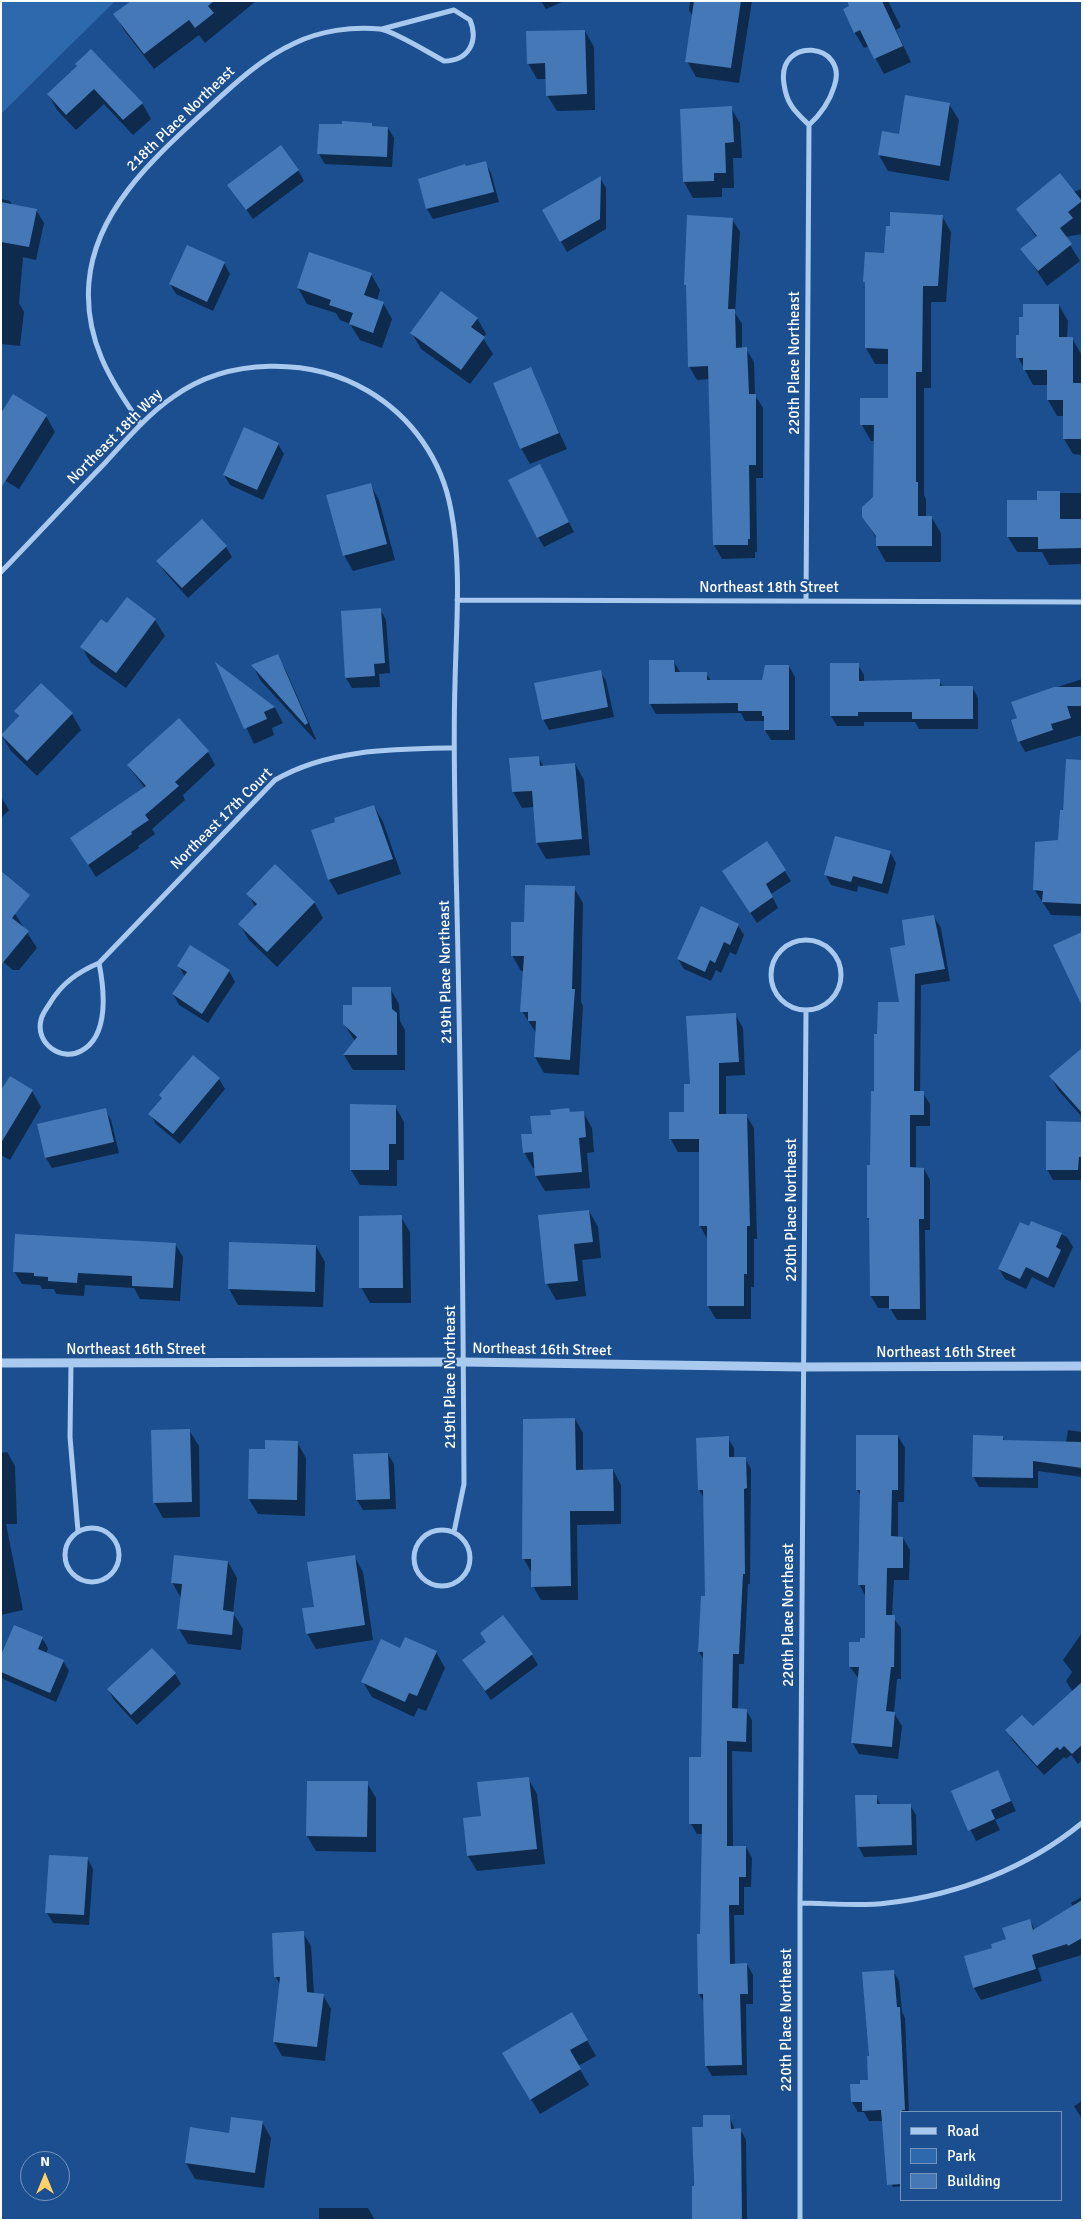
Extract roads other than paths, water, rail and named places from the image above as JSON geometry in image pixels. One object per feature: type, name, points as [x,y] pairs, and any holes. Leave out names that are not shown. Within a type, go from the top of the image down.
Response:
[{"type":"street","name":"218th Place Northeast","points":[[142,424],[105,368],[93,336],[89,304],[90,274],[96,249],[126,191],[164,148],[234,84],[268,58],[306,38],[326,32],[382,29],[454,10],[470,20],[474,38],[467,53],[460,58],[444,61],[382,29]]},
{"type":"street","points":[[810,49],[827,55],[836,71],[836,80],[825,108],[809,125],[791,106],[785,93],[783,70],[793,55],[810,49]]},
{"type":"street","name":"220th Place Northeast","points":[[806,601],[809,125]]},
{"type":"street","name":"Northeast 18th Way","points":[[1,572],[142,424],[174,396],[203,380],[244,368],[277,366],[318,370],[351,381],[378,397],[406,423]]},
{"type":"street","name":"219th Place Northeast","points":[[406,423],[432,454],[444,480],[452,512],[457,600],[453,748],[463,1174],[464,1484],[454,1532]]},
{"type":"street","name":"Northeast 18th Street","points":[[457,600],[1082,602]]},
{"type":"street","name":"Northeast 17th Court","points":[[99,963],[104,997],[103,1011],[96,1035],[82,1051],[74,1054],[55,1052],[47,1046],[42,1038],[41,1018],[63,985],[86,969],[99,963],[275,780],[294,769],[323,759],[408,749],[453,748]]},
{"type":"street","points":[[807,940],[827,946],[840,964],[842,975],[835,996],[827,1004],[806,1010],[785,1004],[772,986],[771,974],[778,954],[786,946],[807,940]]},
{"type":"street","name":"220th Place Northeast","points":[[800,2220],[800,1903],[806,1010]]},
{"type":"street","name":"Northeast 16th Street","points":[[1,1363],[464,1362],[803,1367],[1082,1366]]},
{"type":"street","points":[[72,1364],[70,1437],[78,1531]]},
{"type":"street","points":[[96,1528],[106,1531],[118,1545],[118,1564],[106,1578],[97,1582],[87,1582],[78,1579],[66,1565],[66,1546],[70,1537],[78,1531],[96,1528]]},
{"type":"street","points":[[444,1529],[454,1532],[468,1545],[470,1565],[466,1574],[450,1586],[431,1584],[422,1578],[416,1570],[414,1561],[418,1542],[425,1535],[434,1531],[444,1529]]},
{"type":"street","points":[[800,1903],[886,1904],[939,1894],[984,1880],[1029,1859],[1082,1823]]}]
